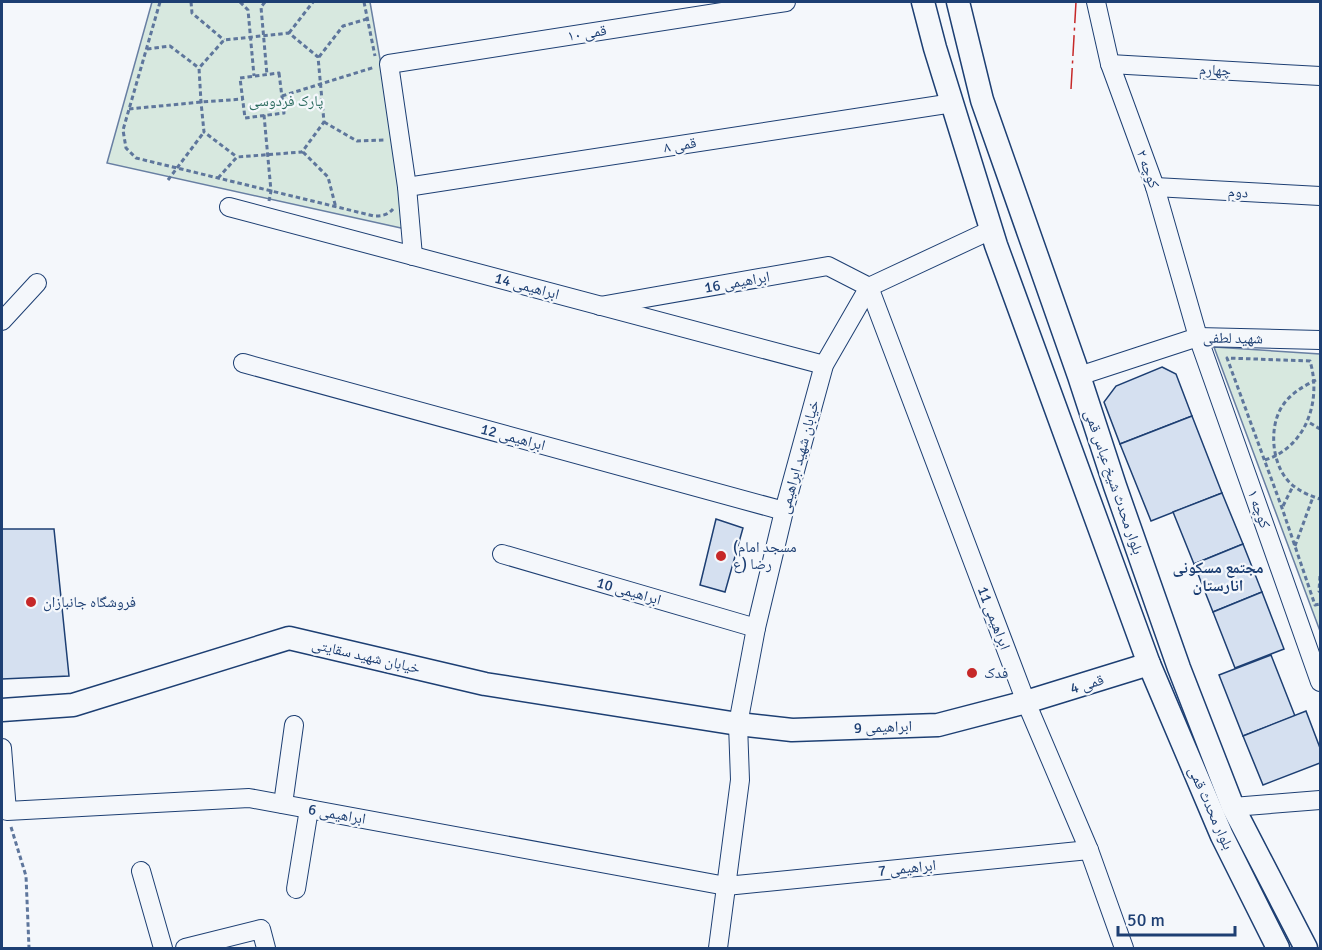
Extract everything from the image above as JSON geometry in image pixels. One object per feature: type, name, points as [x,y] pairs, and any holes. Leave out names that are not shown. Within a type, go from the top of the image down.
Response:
[{"type":"main road","name":"بلوار محدث شیخ عباس قمی","points":[[923,2],[991,230],[1149,664]]},
{"type":"main road","name":"بلوار محدث شیخ عباس قمی","points":[[957,2],[982,100],[1179,668],[1233,807],[1306,948]]},
{"type":"main road","name":"خیابان شهید سقایتی","points":[[2,710],[73,705],[288,638],[485,684],[738,724]]},
{"type":"main road","name":"قمی 4","points":[[1026,702],[1149,664]]},
{"type":"main road","name":"بلوار محدث قمی","points":[[1149,664],[1222,836],[1278,948]]},
{"type":"main road","name":"ابراهیمی 9","points":[[738,724],[792,730],[938,725],[1026,702]]},
{"type":"street","name":"قمی ۱۰","points":[[407,187],[388,64],[786,2]]},
{"type":"street","name":"کوچه ۲","points":[[1096,2],[1110,64],[1155,187],[1198,337]]},
{"type":"street","name":"چهارم","points":[[1110,64],[1320,76]]},
{"type":"street","name":"قمی ۸","points":[[407,187],[953,103]]},
{"type":"street","points":[[407,187],[413,256]]},
{"type":"street","name":"دوم","points":[[1155,187],[1320,196]]},
{"type":"street","name":"ابراهیمی 14","points":[[229,207],[824,365]]},
{"type":"street","points":[[869,287],[991,230]]},
{"type":"street","name":"ابراهیمی 16","points":[[600,306],[828,266],[869,287]]},
{"type":"street","points":[[2,321],[38,283]]},
{"type":"street","name":"خیابان شهید ابراهیمی","points":[[718,948],[740,780],[738,724],[756,628],[784,511],[824,365],[869,287]]},
{"type":"street","name":"ابراهیمی 11","points":[[869,287],[1026,702],[1089,850],[1124,948]]},
{"type":"street","name":"شهید لطفی","points":[[1079,376],[1198,337],[1320,340]]},
{"type":"street","name":"کوچه ۱","points":[[1198,337],[1320,681]]},
{"type":"street","name":"ابراهیمی 12","points":[[243,363],[784,511]]},
{"type":"street","name":"ابراهیمی 10","points":[[502,554],[756,628]]},
{"type":"street","points":[[283,804],[294,725]]},
{"type":"street","points":[[2,747],[7,811]]},
{"type":"street","name":"ابراهیمی 6","points":[[7,811],[249,798],[726,886]]},
{"type":"street","points":[[1233,807],[1320,800]]},
{"type":"street","points":[[297,889],[309,809]]},
{"type":"street","name":"ابراهیمی 7","points":[[726,886],[1089,850]]},
{"type":"street","points":[[141,871],[163,948]]},
{"type":"street","points":[[185,948],[261,929],[266,948]]},
{"type":"path","points":[[160,2],[123,129],[126,148],[136,158],[374,216],[383,216],[396,206]]},
{"type":"path","points":[[191,2],[192,13],[224,40]]},
{"type":"path","points":[[240,2],[248,10],[254,76]]},
{"type":"path","points":[[265,2],[261,7],[267,75]]},
{"type":"path","points":[[289,33],[313,2]]},
{"type":"path","points":[[282,96],[377,66],[364,2]]},
{"type":"path","points":[[318,57],[343,26],[367,19]]},
{"type":"path","points":[[168,180],[204,132],[200,68],[224,40],[289,33],[318,57],[324,122],[302,152],[237,158],[218,178]]},
{"type":"path","points":[[147,49],[170,46],[200,68]]},
{"type":"path","points":[[279,73],[284,113],[245,118],[240,78],[267,75],[279,73]]},
{"type":"path","points":[[129,109],[243,99]]},
{"type":"path","points":[[264,116],[271,191],[267,217]]},
{"type":"path","points":[[324,122],[357,141],[389,140]]},
{"type":"path","points":[[204,132],[237,158]]},
{"type":"path","points":[[302,152],[328,177],[336,208]]},
{"type":"path","points":[[1264,460],[1283,453],[1310,423],[1316,406],[1317,393],[1316,373],[1310,361],[1227,358],[1264,460],[1282,507],[1315,605],[1320,604]]},
{"type":"path","points":[[1316,380],[1302,387],[1282,406],[1276,421],[1274,451],[1284,475],[1293,486],[1320,499]]},
{"type":"path","points":[[1310,423],[1320,429]]},
{"type":"path","points":[[1282,507],[1293,486]]},
{"type":"path","points":[[1295,547],[1312,497]]},
{"type":"path","points":[[1320,576],[1320,592]]},
{"type":"path","points":[[7,811],[26,876],[28,948]]},
{"type":"green space","name":"پارک فردوسی","points":[[152,2],[370,2],[410,230],[107,163]]},
{"type":"green space","points":[[1214,347],[1320,354],[1320,631]]},
{"type":"building","points":[[1162,367],[1176,374],[1192,416],[1120,444],[1104,402],[1116,386]]},
{"type":"building","points":[[1192,416],[1222,493],[1151,521],[1120,444]]},
{"type":"building","points":[[1222,493],[1243,544],[1194,564],[1173,512]]},
{"type":"building","name":"(مسجد امام رضا (ع","points":[[716,519],[743,528],[725,592],[700,585]]},
{"type":"building","name":"فروشگاه جانبازان","points":[[2,529],[54,529],[69,676],[2,679]]},
{"type":"building","points":[[1243,544],[1262,592],[1213,612],[1194,564]]},
{"type":"building","points":[[1262,592],[1284,649],[1235,668],[1213,612]]},
{"type":"building","points":[[1271,655],[1295,716],[1243,736],[1219,675]]},
{"type":"building","points":[[1306,711],[1320,748],[1320,763],[1263,785],[1243,736]]},
{"type":"power","points":[[1071,89],[1076,2]]},
{"type":"place","name":"(مسجد امام رضا (ع","points":[[721,556]]},
{"type":"place","name":"فروشگاه جانبازان","points":[[31,602]]},
{"type":"place","name":"فدک","points":[[972,673]]},
{"type":"district","name":"مجتمع مسکونی انارستان","points":[[1218,577]]}]
